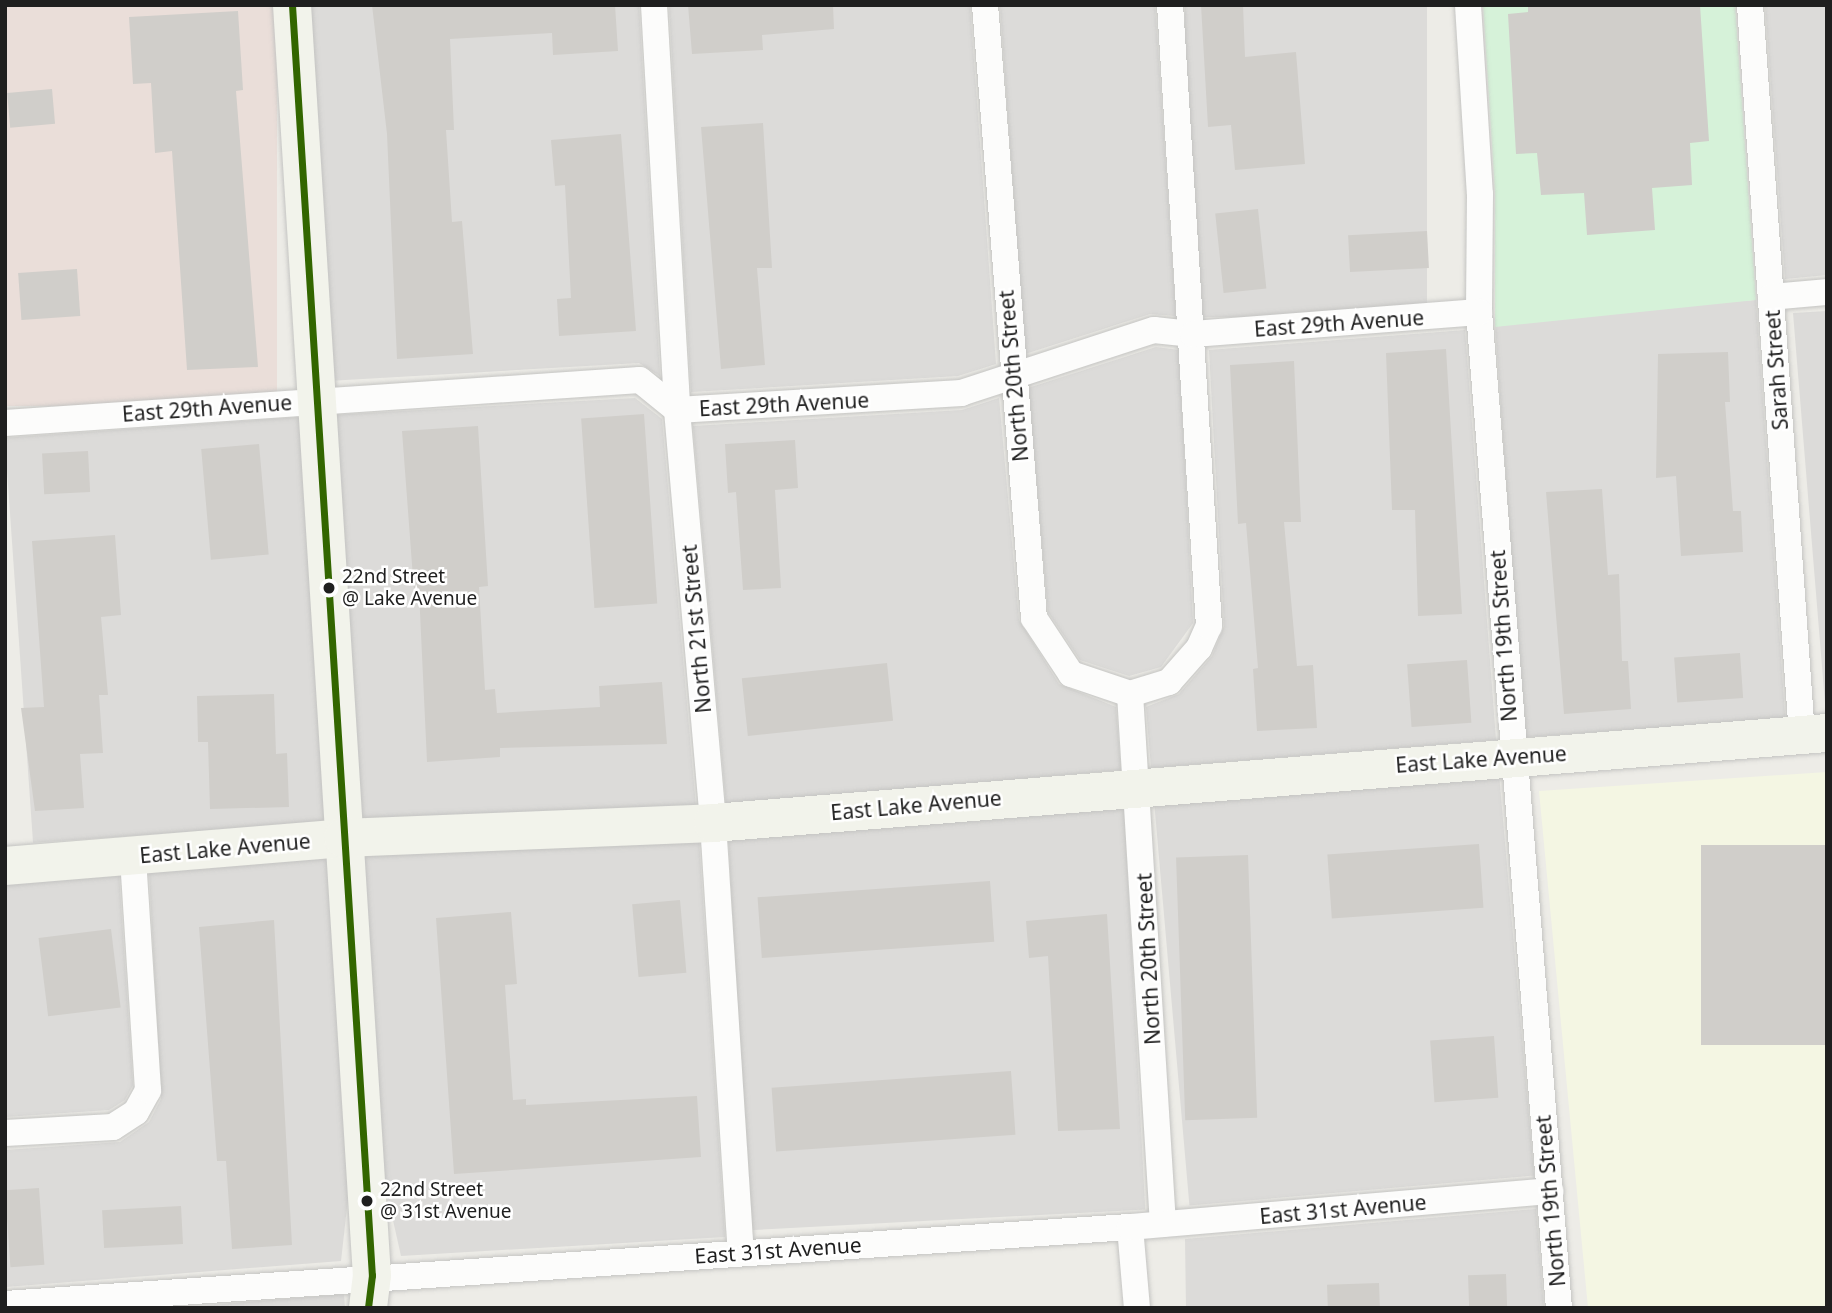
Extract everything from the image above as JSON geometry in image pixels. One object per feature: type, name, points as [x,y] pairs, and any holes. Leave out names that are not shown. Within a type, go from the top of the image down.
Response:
[{"type":"street","points":[[292,5],[314,399],[374,1297]]},
{"type":"street","name":"North 21st Street","points":[[654,5],[677,410],[713,823],[741,1252]]},
{"type":"street","name":"North 20th Street","points":[[985,5],[1012,376],[1034,618],[1071,674],[1130,694],[1138,786],[1163,1224]]},
{"type":"street","points":[[1130,694],[1169,682],[1199,648],[1209,626],[1193,334],[1170,5]]},
{"type":"street","name":"North 19th Street","points":[[1468,5],[1480,194],[1479,312],[1512,756],[1559,1308]]},
{"type":"street","name":"Sarah Street","points":[[1750,5],[1771,297],[1815,734]]},
{"type":"street","points":[[1771,297],[1827,292]]},
{"type":"street","name":"East 29th Avenue","points":[[5,423],[314,399],[640,380],[677,410],[961,393],[1154,330],[1193,334],[1479,312]]},
{"type":"street","name":"East Lake Avenue","points":[[5,866],[343,838],[713,823],[1138,786],[1815,734]]},
{"type":"street","points":[[5,1133],[113,1126],[136,1112],[148,1090],[133,855]]},
{"type":"street","name":"East 31st Avenue","points":[[5,1304],[374,1297],[741,1252],[1130,1227],[1550,1191]]},
{"type":"street","points":[[1130,1227],[1137,1308]]},
{"type":"shaded area","points":[[5,5],[277,5],[277,406],[5,406]]},
{"type":"shaded area","points":[[307,5],[639,5],[660,376],[639,363],[328,381]]},
{"type":"shaded area","points":[[669,5],[970,5],[996,364],[958,376],[691,392]]},
{"type":"shaded area","points":[[1000,5],[1155,5],[1176,316],[1150,314],[1025,354]]},
{"type":"shaded area","points":[[1185,5],[1427,5],[1427,317],[1185,317]]},
{"type":"shaded area","points":[[1765,5],[1827,5],[1827,275],[1785,279]]},
{"type":"shaded area","points":[[1756,300],[1785,719],[1524,737],[1495,318]]},
{"type":"shaded area","points":[[1827,311],[1827,703],[1825,703],[1793,313]]},
{"type":"shaded area","points":[[1465,330],[1496,740],[1151,768],[1146,707],[1179,694],[1212,656],[1224,626],[1209,350]]},
{"type":"shaded area","points":[[1156,347],[1179,350],[1193,623],[1161,667],[1129,676],[1080,660],[1048,612],[1028,388]]},
{"type":"shaded area","points":[[635,398],[662,419],[696,807],[357,821],[331,415]]},
{"type":"shaded area","points":[[999,398],[1019,620],[1059,684],[1116,707],[1121,770],[726,805],[693,426],[962,410]]},
{"type":"shaded area","points":[[301,417],[329,822],[33,843],[5,438]]},
{"type":"shaded area","points":[[1827,772],[1827,1308],[1588,1308],[1539,791]]},
{"type":"shaded area","points":[[1499,774],[1534,1175],[1189,1206],[1154,804]]},
{"type":"shaded area","points":[[1124,804],[1145,1209],[749,1230],[728,825]]},
{"type":"shaded area","points":[[699,840],[725,1237],[401,1256],[382,1171],[359,854]]},
{"type":"shaded area","points":[[329,856],[351,1172],[341,1261],[5,1287],[5,1150],[120,1142],[149,1122],[161,1099],[149,871]]},
{"type":"shaded area","points":[[119,874],[133,1085],[125,1100],[109,1110],[5,1117],[5,883]]},
{"type":"shaded area","points":[[1536,1209],[1544,1308],[1186,1308],[1185,1239]]},
{"type":"shaded area","points":[[344,1294],[345,1308],[175,1308]]},
{"type":"green space","points":[[1483,5],[1735,5],[1756,300],[1495,327],[1495,193]]},
{"type":"building","points":[[372,5],[615,5],[618,51],[553,55],[552,33],[450,39],[454,130],[446,130],[452,222],[462,221],[473,354],[397,359],[387,134]]},
{"type":"building","points":[[688,5],[833,5],[834,29],[762,35],[763,50],[692,54]]},
{"type":"building","points":[[1201,5],[1243,5],[1245,57],[1296,52],[1305,164],[1235,170],[1231,125],[1208,127]]},
{"type":"building","points":[[1528,5],[1700,5],[1709,141],[1690,143],[1692,185],[1652,188],[1655,230],[1587,235],[1584,193],[1541,195],[1537,153],[1516,154],[1508,14],[1528,12]]},
{"type":"building","points":[[238,11],[243,90],[236,91],[258,367],[187,370],[172,151],[155,153],[151,83],[133,84],[129,17]]},
{"type":"building","points":[[52,89],[55,124],[10,128],[7,93]]},
{"type":"building","points":[[763,123],[772,268],[757,268],[765,365],[721,369],[701,127]]},
{"type":"building","points":[[621,134],[636,331],[559,336],[557,299],[571,298],[565,185],[555,186],[551,140]]},
{"type":"building","points":[[1258,209],[1266,289],[1224,293],[1215,213]]},
{"type":"building","points":[[1427,231],[1429,268],[1350,272],[1348,235]]},
{"type":"building","points":[[77,269],[80,316],[21,320],[18,273]]},
{"type":"building","points":[[1446,349],[1462,614],[1418,616],[1415,510],[1392,510],[1386,353]]},
{"type":"building","points":[[1728,352],[1730,402],[1725,402],[1733,511],[1741,511],[1743,552],[1681,556],[1676,476],[1656,478],[1658,354]]},
{"type":"building","points":[[1294,361],[1301,522],[1284,522],[1297,666],[1313,665],[1317,728],[1257,731],[1253,669],[1258,668],[1246,523],[1238,524],[1230,365]]},
{"type":"building","points":[[644,414],[657,604],[594,608],[581,418]]},
{"type":"building","points":[[478,426],[488,586],[479,587],[485,690],[495,689],[497,713],[600,707],[599,686],[662,682],[667,744],[500,748],[500,757],[427,762],[419,591],[414,591],[402,431]]},
{"type":"building","points":[[795,440],[798,488],[775,490],[781,588],[743,590],[736,492],[728,493],[725,444]]},
{"type":"building","points":[[259,444],[269,555],[211,560],[201,449]]},
{"type":"building","points":[[88,451],[90,492],[44,494],[42,453]]},
{"type":"building","points":[[1602,489],[1608,575],[1619,574],[1622,661],[1628,661],[1631,709],[1564,714],[1546,492]]},
{"type":"building","points":[[115,535],[121,615],[101,617],[108,695],[99,695],[103,753],[80,754],[84,808],[35,811],[21,708],[44,707],[32,541]]},
{"type":"building","points":[[1740,653],[1743,698],[1677,702],[1674,658]]},
{"type":"building","points":[[1467,660],[1471,723],[1412,727],[1407,664]]},
{"type":"building","points":[[887,663],[893,721],[748,736],[742,678]]},
{"type":"building","points":[[274,694],[276,754],[287,753],[289,807],[210,809],[208,742],[198,742],[197,696]]},
{"type":"building","points":[[1479,844],[1483,908],[1332,918],[1327,855]]},
{"type":"building","points":[[1701,845],[1827,845],[1827,1045],[1701,1045]]},
{"type":"building","points":[[1248,855],[1257,1118],[1185,1120],[1176,858]]},
{"type":"building","points":[[990,881],[994,942],[762,958],[758,897]]},
{"type":"building","points":[[680,900],[686,973],[639,977],[632,904]]},
{"type":"building","points":[[511,912],[517,984],[505,985],[513,1100],[526,1099],[526,1105],[697,1096],[701,1157],[454,1174],[436,918]]},
{"type":"building","points":[[1107,914],[1120,1129],[1058,1131],[1048,956],[1029,958],[1026,921]]},
{"type":"building","points":[[274,920],[292,1245],[232,1249],[226,1161],[217,1161],[199,927]]},
{"type":"building","points":[[111,929],[121,1007],[48,1016],[39,938]]},
{"type":"building","points":[[1494,1036],[1498,1098],[1434,1102],[1430,1040]]},
{"type":"building","points":[[1011,1071],[1015,1135],[776,1152],[772,1088]]},
{"type":"building","points":[[39,1188],[44,1265],[10,1267],[5,1190]]},
{"type":"building","points":[[181,1206],[183,1244],[104,1248],[102,1210]]},
{"type":"building","points":[[1506,1274],[1507,1308],[1469,1308],[1468,1275]]},
{"type":"building","points":[[1379,1283],[1380,1308],[1328,1308],[1327,1285]]},
{"type":"transit line","points":[[292,5],[372,1275],[368,1308]]},
{"type":"place","name":"22nd Street @ Lake Avenue","points":[[329,588]]},
{"type":"place","name":"22nd Street @ 31st Avenue","points":[[367,1201]]}]
